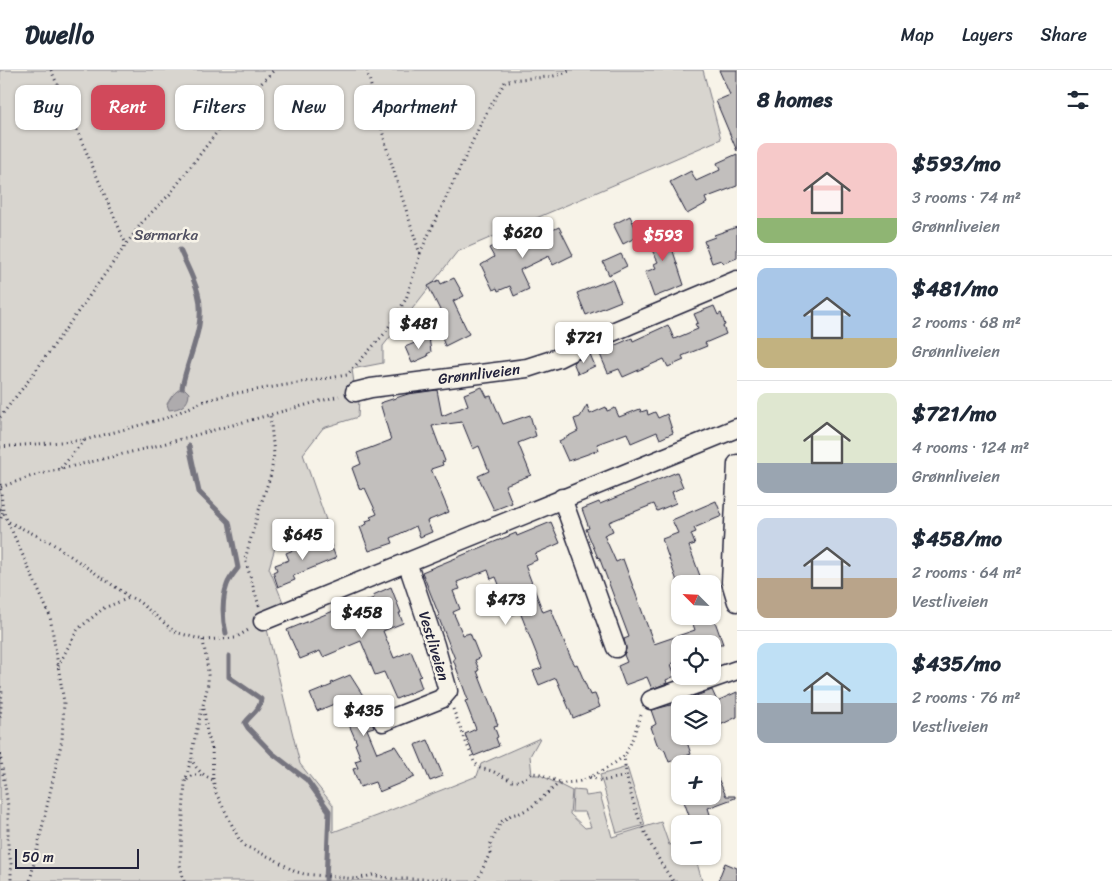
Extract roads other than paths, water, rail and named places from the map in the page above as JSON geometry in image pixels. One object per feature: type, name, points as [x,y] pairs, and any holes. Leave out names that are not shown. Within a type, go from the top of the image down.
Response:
[{"type":"street","name":"Grønnliveien","points":[[355,392],[406,387],[527,368],[558,358],[598,338],[737,280]]},
{"type":"street","points":[[263,621],[737,428]]},
{"type":"street","points":[[737,464],[731,582],[737,602]]},
{"type":"street","points":[[562,498],[616,648]]},
{"type":"street","name":"Vestliveien","points":[[383,722],[441,699],[448,691],[435,645],[407,562]]},
{"type":"street","points":[[651,700],[737,670]]},
{"type":"waterway","points":[[180,250],[194,282],[200,305],[198,329],[182,388]]},
{"type":"waterway","points":[[189,446],[199,492],[229,522],[238,568],[225,590],[223,615],[226,633]]},
{"type":"waterway","points":[[229,656],[229,677],[261,699],[257,709],[245,723],[248,728],[272,753],[307,780],[329,811],[326,881]]},
{"type":"park label","name":"Sørmarka","points":[[166,235]]}]
